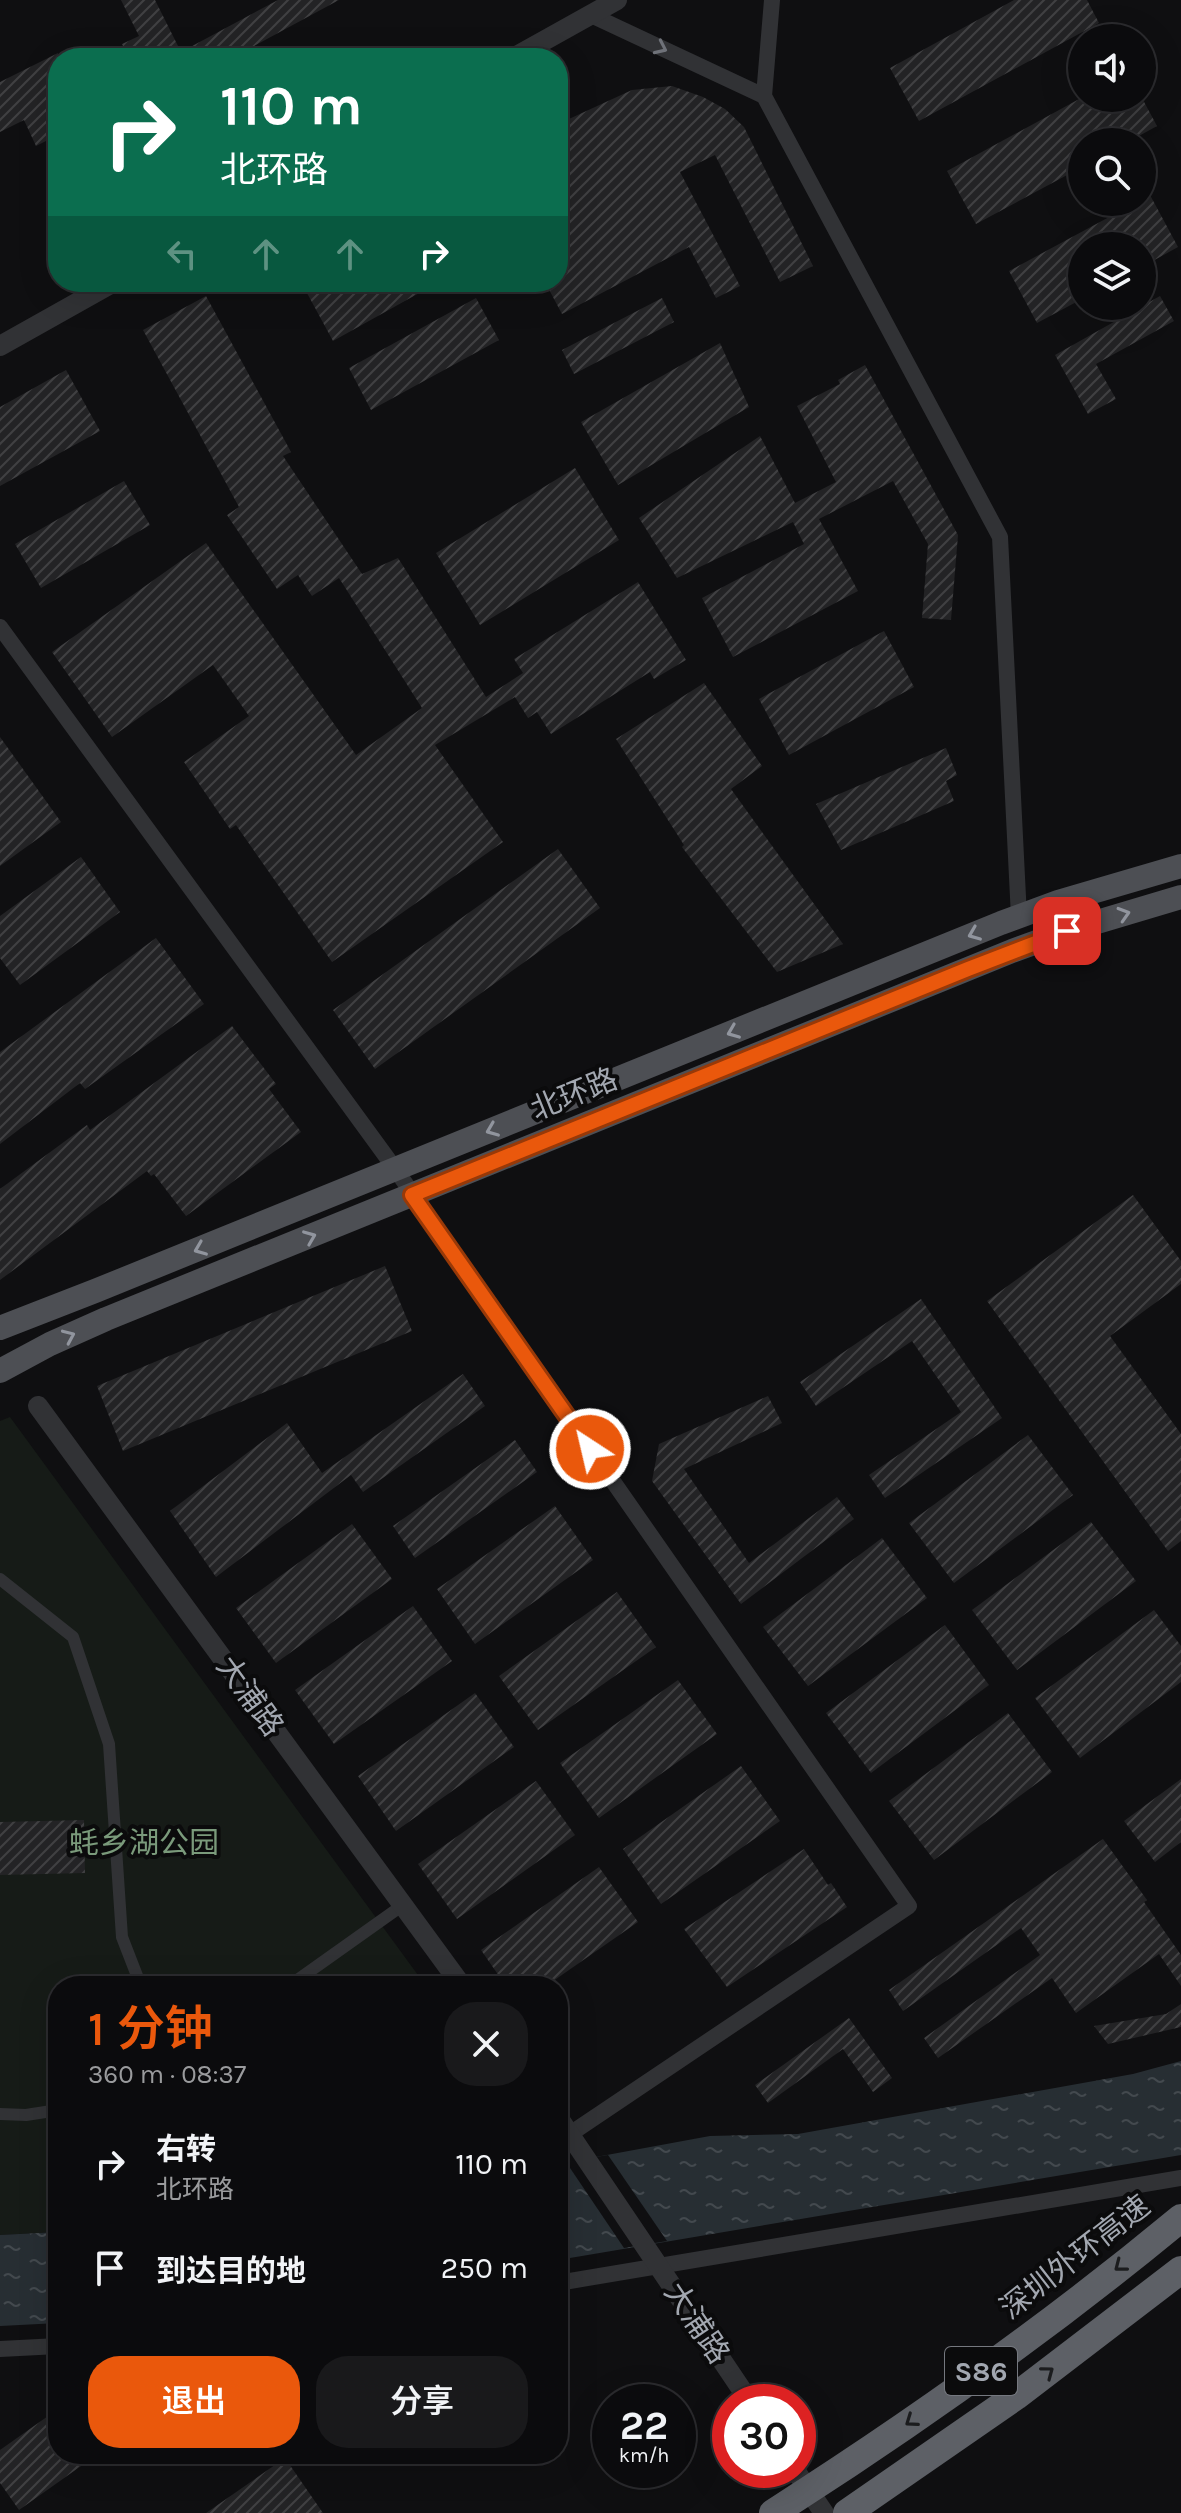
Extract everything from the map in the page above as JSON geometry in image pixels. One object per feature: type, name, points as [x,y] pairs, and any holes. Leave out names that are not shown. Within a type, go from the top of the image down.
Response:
[{"type":"highway","name":"深圳外环高速","points":[[773,2513],[992,2364],[1181,2218]]},
{"type":"highway","name":"S86","points":[[847,2513],[1016,2396],[1181,2270]]},
{"type":"main road","name":"北环路","points":[[0,1328],[1019,917],[1181,866]]},
{"type":"main road","name":"北环路","points":[[0,1371],[106,1319],[1012,951],[1181,897]]},
{"type":"street","points":[[531,48],[617,0]]},
{"type":"street","points":[[772,0],[764,96],[1000,537],[1019,917]]},
{"type":"street","points":[[591,15],[764,96]]},
{"type":"street","points":[[0,346],[96,292]]},
{"type":"street","points":[[0,627],[396,1170],[909,1906],[570,2134],[568,2131]]},
{"type":"street","name":"大浦路","points":[[38,1406],[455,1976]]},
{"type":"street","points":[[0,1579],[73,1637],[109,1744],[122,1937],[137,1976]]},
{"type":"street","points":[[303,1976],[403,1905]]},
{"type":"street","points":[[0,2114],[48,2112]]},
{"type":"street","name":"大浦路","points":[[570,2134],[738,2384]]},
{"type":"street","points":[[568,2281],[1181,2178]]},
{"type":"street","points":[[0,2349],[48,2347]]},
{"type":"street","points":[[807,2488],[824,2513]]},
{"type":"green space","name":"蚝乡湖公园","points":[[10,1417],[419,1976],[48,1976],[48,2233],[0,2235],[0,1421]]},
{"type":"water","points":[[1181,2061],[1181,2155],[568,2258],[568,2162],[710,2136],[798,2134],[1133,2074]]},
{"type":"water","points":[[48,2233],[48,2324],[0,2326],[0,2235]]},
{"type":"pier","points":[[608,2155],[667,2241],[624,2248],[568,2162]]},
{"type":"building","points":[[121,0],[155,0],[179,48],[124,48],[122,44],[139,36]]},
{"type":"building","points":[[278,0],[339,0],[250,48],[188,48]]},
{"type":"building","points":[[1014,0],[1087,0],[1099,23],[1068,24],[1068,40],[919,121],[890,68]]},
{"type":"building","points":[[48,58],[48,140],[36,146],[24,120],[0,132],[0,82]]},
{"type":"building","points":[[672,86],[725,109],[744,127],[813,266],[780,282],[715,155],[680,172],[740,286],[716,298],[689,247],[562,314],[550,292],[568,292],[568,119],[632,90]]},
{"type":"building","points":[[1068,105],[1068,112],[1150,112],[1157,126],[1068,128],[1068,175],[976,224],[947,171]]},
{"type":"building","points":[[1156,206],[1178,247],[1156,259],[1156,232],[1081,232],[1111,216],[1156,216]]},
{"type":"building","points":[[1068,239],[1068,306],[1037,323],[1009,271]]},
{"type":"building","points":[[306,292],[421,292],[333,341]]},
{"type":"building","points":[[206,296],[291,452],[283,456],[362,574],[398,558],[486,697],[523,673],[514,659],[638,582],[686,660],[654,679],[650,672],[551,734],[537,712],[528,718],[515,697],[435,745],[503,842],[332,962],[236,825],[230,829],[184,762],[249,716],[213,665],[112,737],[52,652],[206,543],[356,755],[422,708],[339,578],[312,596],[298,575],[277,589],[227,515],[239,507],[143,330]]},
{"type":"building","points":[[1160,296],[1174,321],[1096,364],[1116,399],[1088,414],[1055,355],[1117,320],[1156,320],[1156,298]]},
{"type":"building","points":[[476,298],[499,340],[371,410],[349,368]]},
{"type":"building","points":[[662,298],[674,322],[574,374],[562,350]]},
{"type":"building","points":[[720,343],[749,407],[618,485],[581,422]]},
{"type":"building","points":[[865,365],[958,535],[951,620],[922,618],[928,544],[893,481],[819,519],[858,591],[733,657],[702,598],[804,544],[793,522],[677,578],[639,518],[760,436],[795,503],[836,482],[797,406],[840,384],[838,380]]},
{"type":"building","points":[[66,370],[100,431],[0,486],[0,407]]},
{"type":"building","points":[[575,468],[619,540],[480,625],[436,553]]},
{"type":"building","points":[[124,481],[150,525],[41,588],[15,544]]},
{"type":"building","points":[[884,631],[914,687],[789,755],[759,699]]},
{"type":"building","points":[[704,683],[762,766],[731,789],[843,944],[777,972],[682,847],[684,845],[616,739]]},
{"type":"building","points":[[0,737],[61,822],[0,866]]},
{"type":"building","points":[[946,748],[957,775],[946,781],[954,801],[841,850],[816,804]]},
{"type":"building","points":[[558,849],[600,908],[375,1069],[333,1010]]},
{"type":"building","points":[[81,857],[120,912],[20,985],[0,958],[0,916]]},
{"type":"building","points":[[156,938],[204,1004],[85,1089],[80,1083],[0,1144],[0,1052]]},
{"type":"building","points":[[232,1026],[276,1084],[269,1089],[301,1132],[186,1216],[154,1174],[151,1176],[147,1171],[0,1280],[0,1189],[87,1125],[90,1130]]},
{"type":"building","points":[[1133,1195],[1181,1261],[1181,1284],[1110,1336],[1181,1434],[1181,1541],[1168,1551],[987,1301]]},
{"type":"building","points":[[385,1266],[412,1331],[123,1451],[97,1386]]},
{"type":"building","points":[[921,1299],[1002,1418],[885,1498],[869,1475],[961,1412],[912,1341],[816,1406],[800,1382]]},
{"type":"building","points":[[463,1374],[485,1406],[363,1492],[351,1475],[216,1577],[170,1511],[287,1423],[322,1473]]},
{"type":"building","points":[[768,1396],[782,1423],[684,1469],[749,1563],[837,1497],[854,1519],[741,1604],[652,1481],[659,1444]]},
{"type":"building","points":[[1028,1435],[1073,1495],[954,1583],[909,1523]]},
{"type":"building","points":[[515,1440],[537,1472],[415,1558],[393,1526]]},
{"type":"building","points":[[555,1506],[593,1560],[475,1644],[437,1589]]},
{"type":"building","points":[[1091,1522],[1136,1581],[1017,1670],[972,1610]]},
{"type":"building","points":[[352,1524],[392,1579],[276,1663],[236,1608]]},
{"type":"building","points":[[882,1538],[927,1598],[808,1686],[763,1627]]},
{"type":"building","points":[[617,1592],[656,1647],[538,1730],[499,1676]]},
{"type":"building","points":[[413,1606],[452,1661],[334,1744],[295,1690]]},
{"type":"building","points":[[1154,1610],[1181,1646],[1181,1682],[1080,1758],[1035,1698]]},
{"type":"building","points":[[945,1625],[989,1685],[871,1773],[826,1713]]},
{"type":"building","points":[[678,1680],[717,1734],[599,1818],[560,1763]]},
{"type":"building","points":[[475,1693],[514,1747],[396,1831],[358,1776]]},
{"type":"building","points":[[1008,1713],[1052,1772],[934,1860],[889,1801]]},
{"type":"building","points":[[741,1766],[780,1821],[661,1904],[623,1849]]},
{"type":"building","points":[[1181,1779],[1181,1842],[1155,1862],[1124,1821]]},
{"type":"building","points":[[536,1781],[575,1835],[457,1919],[418,1864]]},
{"type":"building","points":[[84,1820],[85,1873],[0,1875],[0,1822]]},
{"type":"building","points":[[1103,1839],[1147,1900],[1144,1902],[1181,1955],[1181,1986],[1159,1954],[1076,2013],[1052,1978],[938,2058],[924,2038],[1040,1955],[1021,1928],[903,2011],[889,1990]]},
{"type":"building","points":[[804,1849],[847,1907],[727,1987],[684,1929]]},
{"type":"building","points":[[599,1867],[638,1922],[560,1976],[499,1976],[481,1950]]},
{"type":"building","points":[[1181,2004],[1181,2027],[1108,2044],[1094,2026],[1166,2014]]},
{"type":"building","points":[[849,2018],[892,2078],[873,2092],[843,2049],[768,2103],[755,2085]]},
{"type":"building","points":[[48,2416],[48,2464],[84,2464],[19,2510],[0,2483],[0,2450]]},
{"type":"building","points":[[276,2464],[289,2464],[323,2513],[206,2513]]},
{"type":"route","points":[[590,1449],[412,1195],[1067,931]]}]
